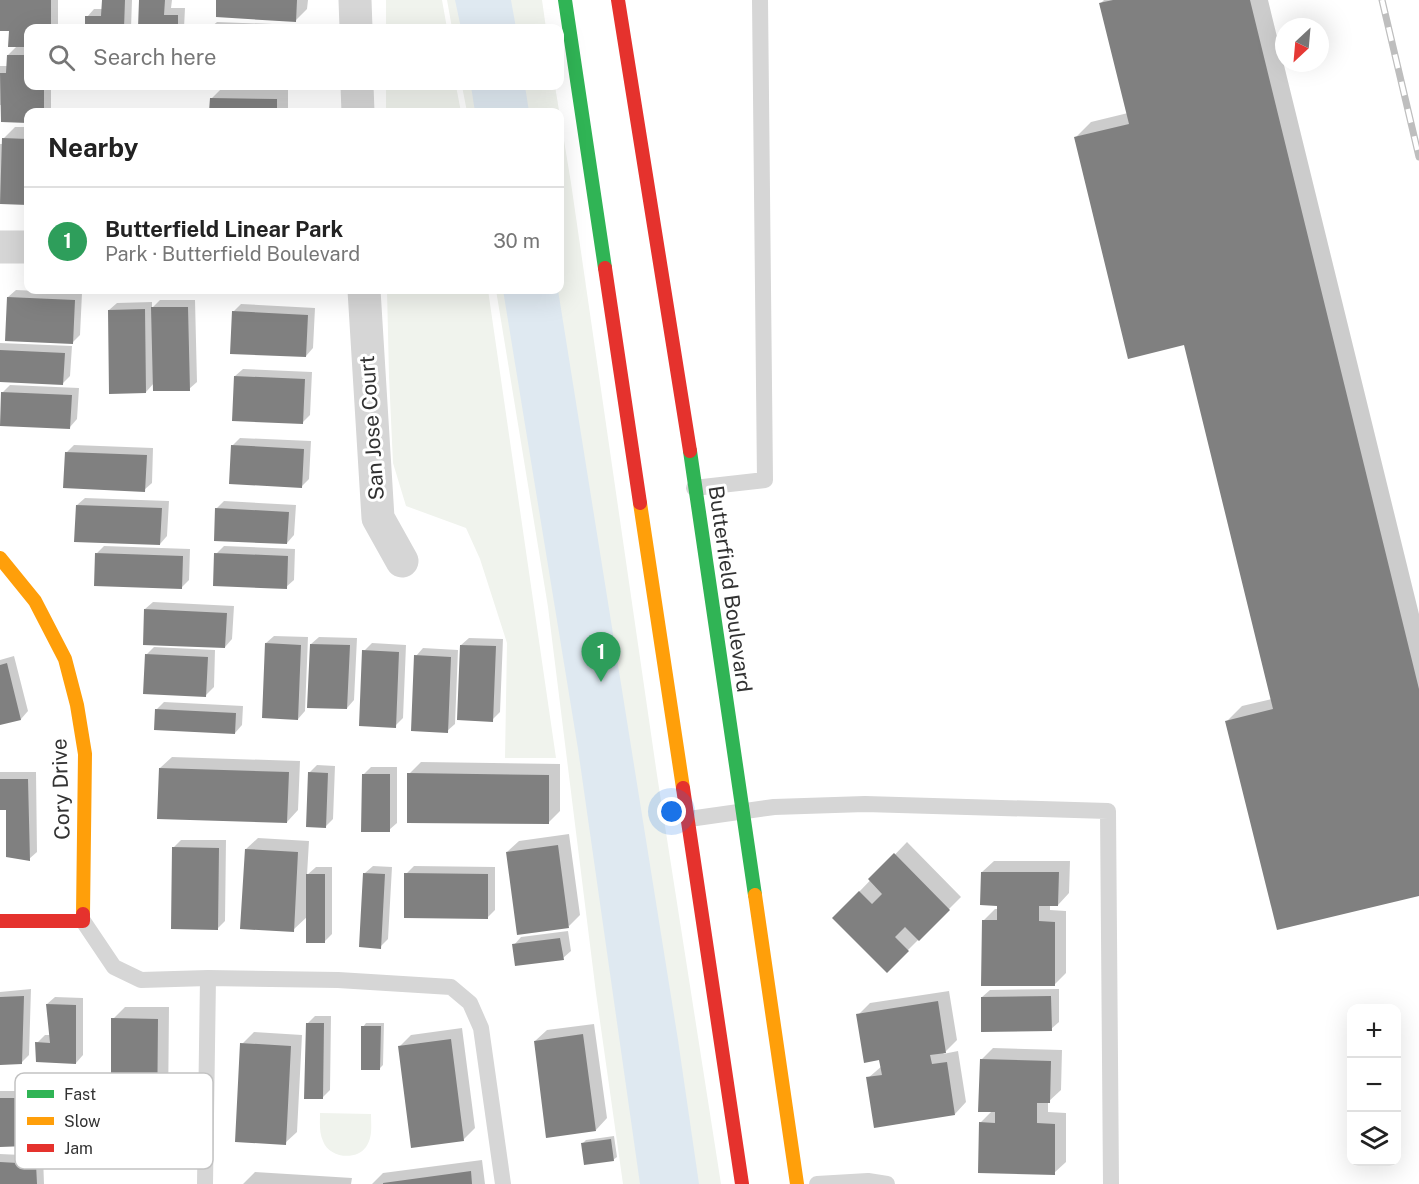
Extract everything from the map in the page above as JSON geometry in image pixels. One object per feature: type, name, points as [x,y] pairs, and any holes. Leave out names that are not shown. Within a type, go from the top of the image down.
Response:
[{"type":"main road","points":[[565,0],[742,1184]]},
{"type":"main road","name":"Butterfield Boulevard","points":[[618,0],[694,488],[797,1184]]},
{"type":"main road","name":"Cory Drive","points":[[0,558],[35,601],[64,658],[76,705],[85,754],[83,921]]},
{"type":"main road","points":[[0,921],[83,921]]},
{"type":"street","points":[[356,0],[356,24]]},
{"type":"street","points":[[357,90],[358,108]]},
{"type":"street","points":[[0,247],[24,247]]},
{"type":"street","name":"San Jose Court","points":[[364,294],[378,518],[402,561]]},
{"type":"lane","points":[[694,488],[765,480],[760,0]]},
{"type":"lane","points":[[689,819],[774,807],[865,804],[1108,811],[1111,1184]]},
{"type":"lane","points":[[83,921],[114,967],[141,980],[208,978],[338,980],[451,987],[470,1003],[480,1028],[503,1184]]},
{"type":"lane","points":[[207,1073],[208,978]]},
{"type":"lane","points":[[205,1169],[205,1184]]},
{"type":"lane","points":[[817,1184],[868,1181],[887,1184]]},
{"type":"shaded area","points":[[386,0],[442,0],[446,24],[386,24]]},
{"type":"shaded area","points":[[447,0],[542,0],[545,24],[451,24]]},
{"type":"shaded area","points":[[455,0],[511,0],[515,24],[460,24]]},
{"type":"shaded area","points":[[386,90],[457,90],[460,108],[386,108]]},
{"type":"shaded area","points":[[463,90],[556,90],[558,108],[466,108]]},
{"type":"shaded area","points":[[472,90],[526,90],[528,108],[474,108]]},
{"type":"shaded area","points":[[564,140],[657,775],[721,1184],[623,1184],[596,993],[548,607],[497,294],[564,294]]},
{"type":"shaded area","points":[[387,294],[489,294],[556,758],[505,758],[507,643],[480,559],[466,528],[406,506],[393,463]]},
{"type":"shaded area","points":[[504,294],[559,294],[699,1184],[640,1184],[578,749]]},
{"type":"shaded area","points":[[320,1113],[371,1114],[371,1135],[366,1147],[350,1156],[331,1151],[326,1147],[322,1138]]},
{"type":"building","points":[[0,0],[51,0],[51,24],[24,24],[24,47],[8,47],[9,31],[0,31]]},
{"type":"building","points":[[102,0],[125,0],[124,24],[85,24],[85,16],[101,16]]},
{"type":"building","points":[[139,0],[165,0],[164,15],[178,15],[178,24],[138,24]]},
{"type":"building","points":[[216,0],[297,0],[296,22],[216,17]]},
{"type":"building","points":[[1113,0],[1250,0],[1419,689],[1419,896],[1277,930],[1225,721],[1273,709],[1184,345],[1128,359],[1074,137],[1129,124],[1099,3]]},
{"type":"building","points":[[7,55],[24,55],[24,90],[44,90],[44,108],[24,108],[24,123],[1,122],[0,73],[6,73]]},
{"type":"building","points":[[210,98],[277,99],[277,108],[209,108]]},
{"type":"building","points":[[2,138],[24,139],[24,205],[0,204]]},
{"type":"building","points":[[7,297],[75,300],[73,344],[5,341]]},
{"type":"building","points":[[151,307],[188,307],[190,391],[153,391]]},
{"type":"building","points":[[145,309],[146,393],[109,394],[108,310]]},
{"type":"building","points":[[232,311],[308,315],[306,357],[230,354]]},
{"type":"building","points":[[0,350],[65,353],[63,385],[0,382]]},
{"type":"building","points":[[234,376],[305,379],[303,424],[232,421]]},
{"type":"building","points":[[1,392],[72,395],[70,429],[0,426]]},
{"type":"building","points":[[231,445],[304,449],[302,488],[229,484]]},
{"type":"building","points":[[65,452],[147,455],[145,492],[63,488]]},
{"type":"building","points":[[76,505],[162,508],[160,545],[74,542]]},
{"type":"building","points":[[215,508],[289,512],[287,544],[214,541]]},
{"type":"building","points":[[95,553],[183,556],[182,589],[94,586]]},
{"type":"building","points":[[214,553],[288,556],[287,589],[213,586]]},
{"type":"building","points":[[144,609],[227,613],[225,648],[143,645]]},
{"type":"building","points":[[265,643],[301,645],[298,720],[262,718]]},
{"type":"building","points":[[310,644],[350,645],[347,709],[307,708]]},
{"type":"building","points":[[460,645],[496,646],[493,722],[457,720]]},
{"type":"building","points":[[362,650],[399,652],[396,728],[359,726]]},
{"type":"building","points":[[145,654],[208,657],[206,697],[143,694]]},
{"type":"building","points":[[414,655],[451,657],[448,733],[411,731]]},
{"type":"building","points":[[7,663],[21,720],[0,725],[0,665]]},
{"type":"building","points":[[155,709],[236,713],[235,734],[154,730]]},
{"type":"building","points":[[159,768],[289,772],[287,823],[157,819]]},
{"type":"building","points":[[308,772],[328,773],[326,828],[306,827]]},
{"type":"building","points":[[407,773],[549,775],[549,824],[407,823]]},
{"type":"building","points":[[362,774],[390,774],[390,832],[361,832]]},
{"type":"building","points":[[0,779],[28,779],[30,861],[6,857],[6,810],[0,810]]},
{"type":"building","points":[[558,845],[569,928],[517,935],[506,852]]},
{"type":"building","points":[[172,847],[219,848],[218,930],[171,929]]},
{"type":"building","points":[[245,849],[298,852],[294,932],[240,929]]},
{"type":"building","points":[[894,853],[950,910],[919,941],[905,927],[895,937],[909,951],[887,973],[832,918],[859,891],[872,904],[882,894],[868,879]]},
{"type":"building","points":[[981,872],[1059,872],[1058,906],[1039,906],[1039,921],[1055,922],[1055,986],[981,986],[982,920],[997,920],[997,906],[980,905]]},
{"type":"building","points":[[363,873],[385,874],[381,949],[359,947]]},
{"type":"building","points":[[404,873],[488,874],[488,919],[404,918]]},
{"type":"building","points":[[306,874],[325,874],[325,943],[306,943]]},
{"type":"building","points":[[560,938],[564,960],[515,966],[512,944]]},
{"type":"building","points":[[24,996],[22,1064],[0,1065],[0,997]]},
{"type":"building","points":[[1051,996],[1052,1031],[981,1032],[981,997]]},
{"type":"building","points":[[938,1001],[946,1053],[930,1055],[932,1064],[947,1062],[955,1115],[874,1128],[866,1077],[882,1075],[879,1060],[864,1063],[856,1014]]},
{"type":"building","points":[[46,1004],[76,1005],[76,1064],[36,1062],[35,1042],[50,1043]]},
{"type":"building","points":[[111,1018],[158,1019],[157,1073],[111,1073]]},
{"type":"building","points":[[306,1023],[324,1023],[323,1099],[304,1099]]},
{"type":"building","points":[[361,1026],[381,1026],[380,1070],[361,1070]]},
{"type":"building","points":[[583,1034],[596,1131],[546,1138],[534,1041]]},
{"type":"building","points":[[451,1039],[464,1141],[411,1148],[398,1046]]},
{"type":"building","points":[[240,1043],[291,1046],[286,1145],[235,1142]]},
{"type":"building","points":[[980,1059],[1051,1061],[1050,1103],[1037,1103],[1037,1123],[1055,1124],[1055,1175],[978,1173],[979,1122],[995,1123],[995,1112],[978,1112]]},
{"type":"building","points":[[0,1098],[15,1098],[15,1146],[0,1147]]},
{"type":"building","points":[[611,1139],[614,1161],[584,1165],[581,1143]]},
{"type":"building","points":[[0,1162],[15,1163],[15,1169],[36,1169],[37,1184],[0,1184]]},
{"type":"building","points":[[471,1171],[472,1184],[383,1184],[383,1183]]},
{"type":"railway","points":[[1382,0],[1419,157]]},
{"type":"traffic: fast","points":[[565,0],[605,268]]},
{"type":"traffic: fast","points":[[690,451],[755,895]]},
{"type":"traffic: slow","points":[[640,503],[683,788]]},
{"type":"traffic: slow","points":[[0,558],[35,601],[65,659],[77,705],[85,754],[83,914]]},
{"type":"traffic: slow","points":[[755,895],[797,1184]]},
{"type":"traffic: jam","points":[[618,0],[690,451]]},
{"type":"traffic: jam","points":[[605,268],[640,503]]},
{"type":"traffic: jam","points":[[683,788],[742,1184]]},
{"type":"traffic: jam","points":[[0,921],[83,921],[83,914]]},
{"type":"place","name":"Butterfield Linear Park","points":[[601,682]]}]
